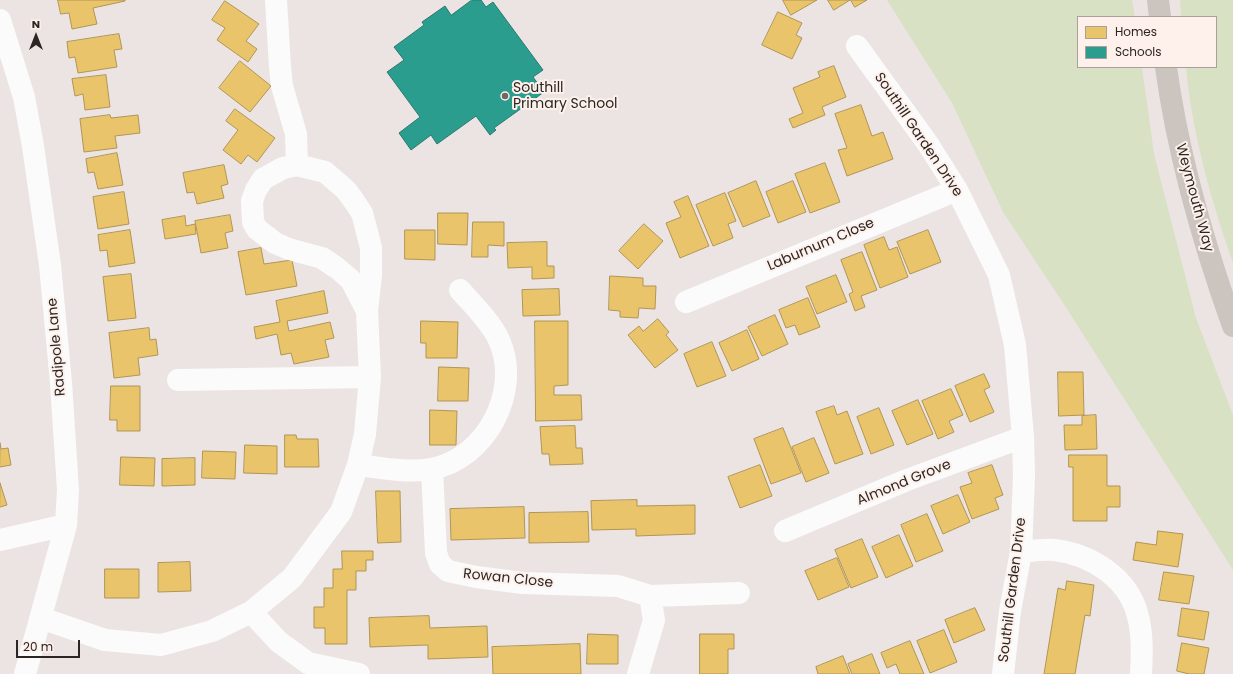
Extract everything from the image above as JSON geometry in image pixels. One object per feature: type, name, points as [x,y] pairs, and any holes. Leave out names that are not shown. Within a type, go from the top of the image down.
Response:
[{"type":"highway","points":[[1158,0],[1160,16]]},
{"type":"highway","name":"Weymouth Way","points":[[1166,68],[1175,124],[1194,206],[1213,269],[1233,326]]},
{"type":"street","points":[[276,0],[282,86],[296,134],[297,166]]},
{"type":"street","name":"Radipole Lane","points":[[0,20],[6,58],[24,97],[33,146],[50,266],[61,383],[68,490],[66,525],[25,674]]},
{"type":"street","name":"Southill Garden Drive","points":[[857,46],[928,144],[957,190],[999,275],[1015,345],[1023,437],[1024,477],[1021,552],[1010,611],[1003,674]]},
{"type":"street","points":[[41,618],[105,640],[161,645],[212,632],[252,612],[292,578],[341,512],[358,465],[366,434],[370,377],[367,311],[371,275],[371,248],[362,214],[346,190],[325,172],[297,166],[283,168],[263,179],[252,201],[253,222],[261,233],[275,243],[289,249],[322,258],[337,268],[351,280],[367,311]]},
{"type":"street","name":"Laburnum Close","points":[[686,302],[957,190]]},
{"type":"street","points":[[358,465],[406,471],[432,469],[447,464],[460,457],[484,436],[498,412],[505,386],[504,361],[499,341],[491,328],[460,290]]},
{"type":"street","points":[[178,380],[370,377]]},
{"type":"street","name":"Almond Grove","points":[[786,531],[907,480],[1023,437]]},
{"type":"street","name":"Rowan Close","points":[[432,469],[436,553],[440,564],[448,571],[460,575],[523,583],[618,586],[650,596],[739,593]]},
{"type":"street","points":[[0,540],[66,525]]},
{"type":"street","points":[[1021,552],[1054,550],[1072,554],[1100,565],[1112,574],[1132,599],[1138,615],[1142,654],[1141,674]]},
{"type":"street","points":[[638,674],[654,620],[650,596]]},
{"type":"street","points":[[252,612],[303,668],[360,674]]},
{"type":"green space","points":[[887,0],[1132,0],[1135,16],[1077,16],[1077,68],[1142,68],[1154,154],[1196,318],[1233,415],[1233,570],[1065,306],[1003,212],[952,103]]},
{"type":"green space","points":[[1180,0],[1233,0],[1233,263],[1210,191],[1193,117],[1186,68],[1217,68],[1217,16],[1181,16]]},
{"type":"building: Homes","points":[[58,0],[125,1],[93,8],[97,24],[72,29],[69,13],[61,14]]},
{"type":"building: Homes","points":[[783,0],[817,0],[791,15]]},
{"type":"building: Homes","points":[[828,0],[850,0],[834,10]]},
{"type":"building: Homes","points":[[851,0],[867,0],[855,7]]},
{"type":"building: Homes","points":[[225,1],[259,24],[246,41],[257,49],[248,62],[217,40],[225,28],[212,20]]},
{"type":"building: Homes","points":[[778,12],[802,23],[796,35],[802,38],[792,59],[762,45]]},
{"type":"building: Homes","points":[[119,34],[122,49],[114,50],[117,67],[78,73],[75,57],[69,58],[67,42]]},
{"type":"building: Homes","points":[[240,61],[271,86],[250,112],[219,88]]},
{"type":"building: Homes","points":[[834,66],[846,97],[822,107],[825,115],[793,128],[789,119],[803,113],[793,88],[820,77],[818,72]]},
{"type":"building: Homes","points":[[106,75],[110,107],[85,110],[83,94],[75,96],[72,79]]},
{"type":"building: Homes","points":[[861,105],[872,136],[883,132],[893,159],[847,176],[838,150],[847,148],[835,114]]},
{"type":"building: Homes","points":[[235,109],[275,138],[257,162],[248,155],[241,164],[223,150],[238,130],[226,121]]},
{"type":"building: Homes","points":[[110,115],[111,118],[138,115],[140,133],[115,136],[117,148],[84,152],[80,119]]},
{"type":"building: Homes","points":[[117,153],[123,185],[98,189],[94,172],[88,173],[86,159]]},
{"type":"building: Homes","points":[[825,163],[840,202],[810,213],[795,174]]},
{"type":"building: Homes","points":[[224,165],[228,184],[221,186],[224,198],[197,204],[194,192],[187,193],[183,173]]},
{"type":"building: Homes","points":[[756,181],[770,216],[743,227],[728,193]]},
{"type":"building: Homes","points":[[793,181],[806,212],[778,223],[766,192]]},
{"type":"building: Homes","points":[[124,192],[129,224],[98,229],[93,197]]},
{"type":"building: Homes","points":[[725,193],[736,221],[728,224],[733,238],[713,246],[696,205]]},
{"type":"building: Homes","points":[[688,196],[709,246],[680,258],[666,223],[681,217],[674,202]]},
{"type":"building: Homes","points":[[438,213],[468,213],[467,245],[438,244]]},
{"type":"building: Homes","points":[[230,215],[233,231],[225,233],[228,248],[201,253],[195,221]]},
{"type":"building: Homes","points":[[185,216],[186,226],[195,224],[196,234],[165,239],[162,220]]},
{"type":"building: Homes","points":[[473,222],[504,222],[504,246],[488,245],[488,257],[472,257]]},
{"type":"building: Homes","points":[[644,224],[663,241],[638,269],[619,251]]},
{"type":"building: Homes","points":[[130,230],[135,263],[109,267],[107,250],[100,251],[98,235]]},
{"type":"building: Homes","points":[[405,230],[435,230],[435,260],[405,259]]},
{"type":"building: Homes","points":[[928,230],[941,262],[910,274],[897,242]]},
{"type":"building: Homes","points":[[884,237],[889,250],[897,247],[908,277],[880,288],[864,245]]},
{"type":"building: Homes","points":[[547,242],[547,266],[554,266],[554,278],[532,279],[532,267],[508,268],[507,243]]},
{"type":"building: Homes","points":[[261,248],[264,264],[292,260],[297,286],[246,295],[238,252]]},
{"type":"building: Homes","points":[[862,252],[877,290],[861,296],[865,307],[855,311],[849,294],[853,292],[841,260]]},
{"type":"building: Homes","points":[[131,274],[136,318],[108,321],[103,277]]},
{"type":"building: Homes","points":[[836,275],[847,302],[817,314],[806,287]]},
{"type":"building: Homes","points":[[610,276],[643,278],[643,286],[656,286],[655,309],[639,308],[638,318],[620,317],[620,311],[609,310]]},
{"type":"building: Homes","points":[[559,289],[560,315],[523,316],[522,290]]},
{"type":"building: Homes","points":[[324,291],[328,313],[287,321],[289,331],[330,322],[334,338],[325,340],[329,357],[294,364],[291,353],[281,355],[277,334],[256,339],[254,327],[280,322],[276,301]]},
{"type":"building: Homes","points":[[808,298],[820,327],[799,335],[795,325],[786,328],[779,310]]},
{"type":"building: Homes","points":[[775,315],[788,344],[762,356],[748,327]]},
{"type":"building: Homes","points":[[658,319],[669,332],[666,335],[678,350],[655,368],[628,335],[639,326],[643,331]]},
{"type":"building: Homes","points":[[421,321],[458,322],[457,358],[426,358],[426,343],[421,343]]},
{"type":"building: Homes","points":[[535,321],[568,321],[568,385],[554,386],[554,395],[581,395],[582,420],[536,421]]},
{"type":"building: Homes","points":[[149,328],[150,340],[156,339],[158,355],[138,358],[140,375],[114,378],[109,333]]},
{"type":"building: Homes","points":[[747,330],[759,359],[732,371],[719,343]]},
{"type":"building: Homes","points":[[712,342],[726,376],[697,387],[684,354]]},
{"type":"building: Homes","points":[[439,367],[469,368],[468,401],[438,401]]},
{"type":"building: Homes","points":[[1058,372],[1083,372],[1084,415],[1059,416]]},
{"type":"building: Homes","points":[[984,374],[990,387],[984,390],[994,412],[970,422],[955,386]]},
{"type":"building: Homes","points":[[111,386],[140,386],[140,431],[117,431],[117,420],[110,420]]},
{"type":"building: Homes","points":[[951,389],[963,415],[949,421],[954,432],[938,439],[922,401]]},
{"type":"building: Homes","points":[[918,400],[933,434],[907,445],[892,411]]},
{"type":"building: Homes","points":[[834,406],[837,415],[847,411],[863,454],[835,464],[816,412]]},
{"type":"building: Homes","points":[[879,408],[894,445],[871,454],[857,417]]},
{"type":"building: Homes","points":[[430,410],[457,411],[456,445],[430,445]]},
{"type":"building: Homes","points":[[1096,415],[1097,449],[1065,450],[1064,425],[1082,425],[1082,416]]},
{"type":"building: Homes","points":[[575,426],[576,448],[582,448],[583,464],[550,465],[549,454],[542,454],[540,427]]},
{"type":"building: Homes","points":[[783,428],[801,473],[771,484],[754,439]]},
{"type":"building: Homes","points":[[285,435],[296,435],[297,439],[318,439],[319,467],[285,467]]},
{"type":"building: Homes","points":[[814,438],[829,473],[806,482],[792,447]]},
{"type":"building: Homes","points":[[0,443],[1,449],[8,448],[11,465],[0,467]]},
{"type":"building: Homes","points":[[245,445],[277,446],[277,474],[244,473]]},
{"type":"building: Homes","points":[[203,451],[236,452],[235,479],[202,478]]},
{"type":"building: Homes","points":[[1069,455],[1107,455],[1107,486],[1120,486],[1120,507],[1107,507],[1107,521],[1073,521],[1073,467],[1069,467]]},
{"type":"building: Homes","points":[[121,457],[155,458],[154,486],[120,485]]},
{"type":"building: Homes","points":[[195,458],[195,485],[162,486],[162,459]]},
{"type":"building: Homes","points":[[760,465],[772,496],[740,508],[728,477]]},
{"type":"building: Homes","points":[[992,465],[1003,495],[995,498],[999,509],[972,519],[960,487],[972,483],[968,473]]},
{"type":"building: Homes","points":[[0,483],[7,505],[0,507]]},
{"type":"building: Homes","points":[[376,491],[400,491],[401,542],[378,543]]},
{"type":"building: Homes","points":[[958,495],[970,522],[943,534],[931,506]]},
{"type":"building: Homes","points":[[637,500],[637,506],[695,505],[695,534],[636,536],[636,529],[592,530],[591,501]]},
{"type":"building: Homes","points":[[524,507],[525,538],[451,540],[450,509]]},
{"type":"building: Homes","points":[[588,512],[589,542],[529,543],[529,513]]},
{"type":"building: Homes","points":[[927,514],[943,551],[916,562],[901,525]]},
{"type":"building: Homes","points":[[1158,531],[1183,534],[1178,567],[1133,560],[1136,542],[1156,545]]},
{"type":"building: Homes","points":[[899,535],[913,566],[886,578],[872,547]]},
{"type":"building: Homes","points":[[862,539],[878,577],[851,588],[835,550]]},
{"type":"building: Homes","points":[[342,551],[373,551],[373,560],[366,560],[366,571],[356,571],[356,590],[347,590],[347,644],[325,644],[325,628],[314,628],[314,607],[324,607],[324,588],[333,588],[333,569],[342,569]]},
{"type":"building: Homes","points":[[837,558],[849,587],[818,600],[805,571]]},
{"type":"building: Homes","points":[[190,562],[191,591],[158,592],[158,563]]},
{"type":"building: Homes","points":[[105,569],[139,569],[139,598],[105,598]]},
{"type":"building: Homes","points":[[1164,572],[1194,576],[1189,604],[1159,600]]},
{"type":"building: Homes","points":[[1067,581],[1094,585],[1090,616],[1085,615],[1075,674],[1044,674],[1058,588],[1065,590]]},
{"type":"building: Homes","points":[[975,608],[985,630],[954,643],[945,620]]},
{"type":"building: Homes","points":[[1182,608],[1209,612],[1204,640],[1178,636]]},
{"type":"building: Homes","points":[[429,616],[430,628],[487,626],[488,657],[428,659],[428,645],[370,647],[369,618]]},
{"type":"building: Homes","points":[[944,630],[957,662],[930,673],[917,641]]},
{"type":"building: Homes","points":[[588,634],[618,635],[618,664],[587,664]]},
{"type":"building: Homes","points":[[700,634],[734,634],[734,649],[728,649],[728,674],[700,674]]},
{"type":"building: Homes","points":[[910,641],[924,674],[900,674],[896,664],[887,668],[881,653]]},
{"type":"building: Homes","points":[[1182,643],[1209,648],[1204,674],[1189,674],[1177,671]]},
{"type":"building: Homes","points":[[580,644],[581,674],[493,674],[492,647]]},
{"type":"building: Homes","points":[[872,654],[880,674],[852,674],[848,664]]},
{"type":"building: Homes","points":[[843,656],[850,674],[818,674],[816,667]]},
{"type":"building: Schools","points":[[472,0],[481,0],[486,7],[493,2],[543,70],[533,77],[544,92],[494,128],[496,130],[490,135],[476,116],[437,144],[431,135],[411,150],[399,133],[420,117],[387,72],[404,60],[394,47],[424,25],[422,22],[445,6],[451,15]]},
{"type":"place","name":"Southill Primary School","points":[[505,96]]}]
